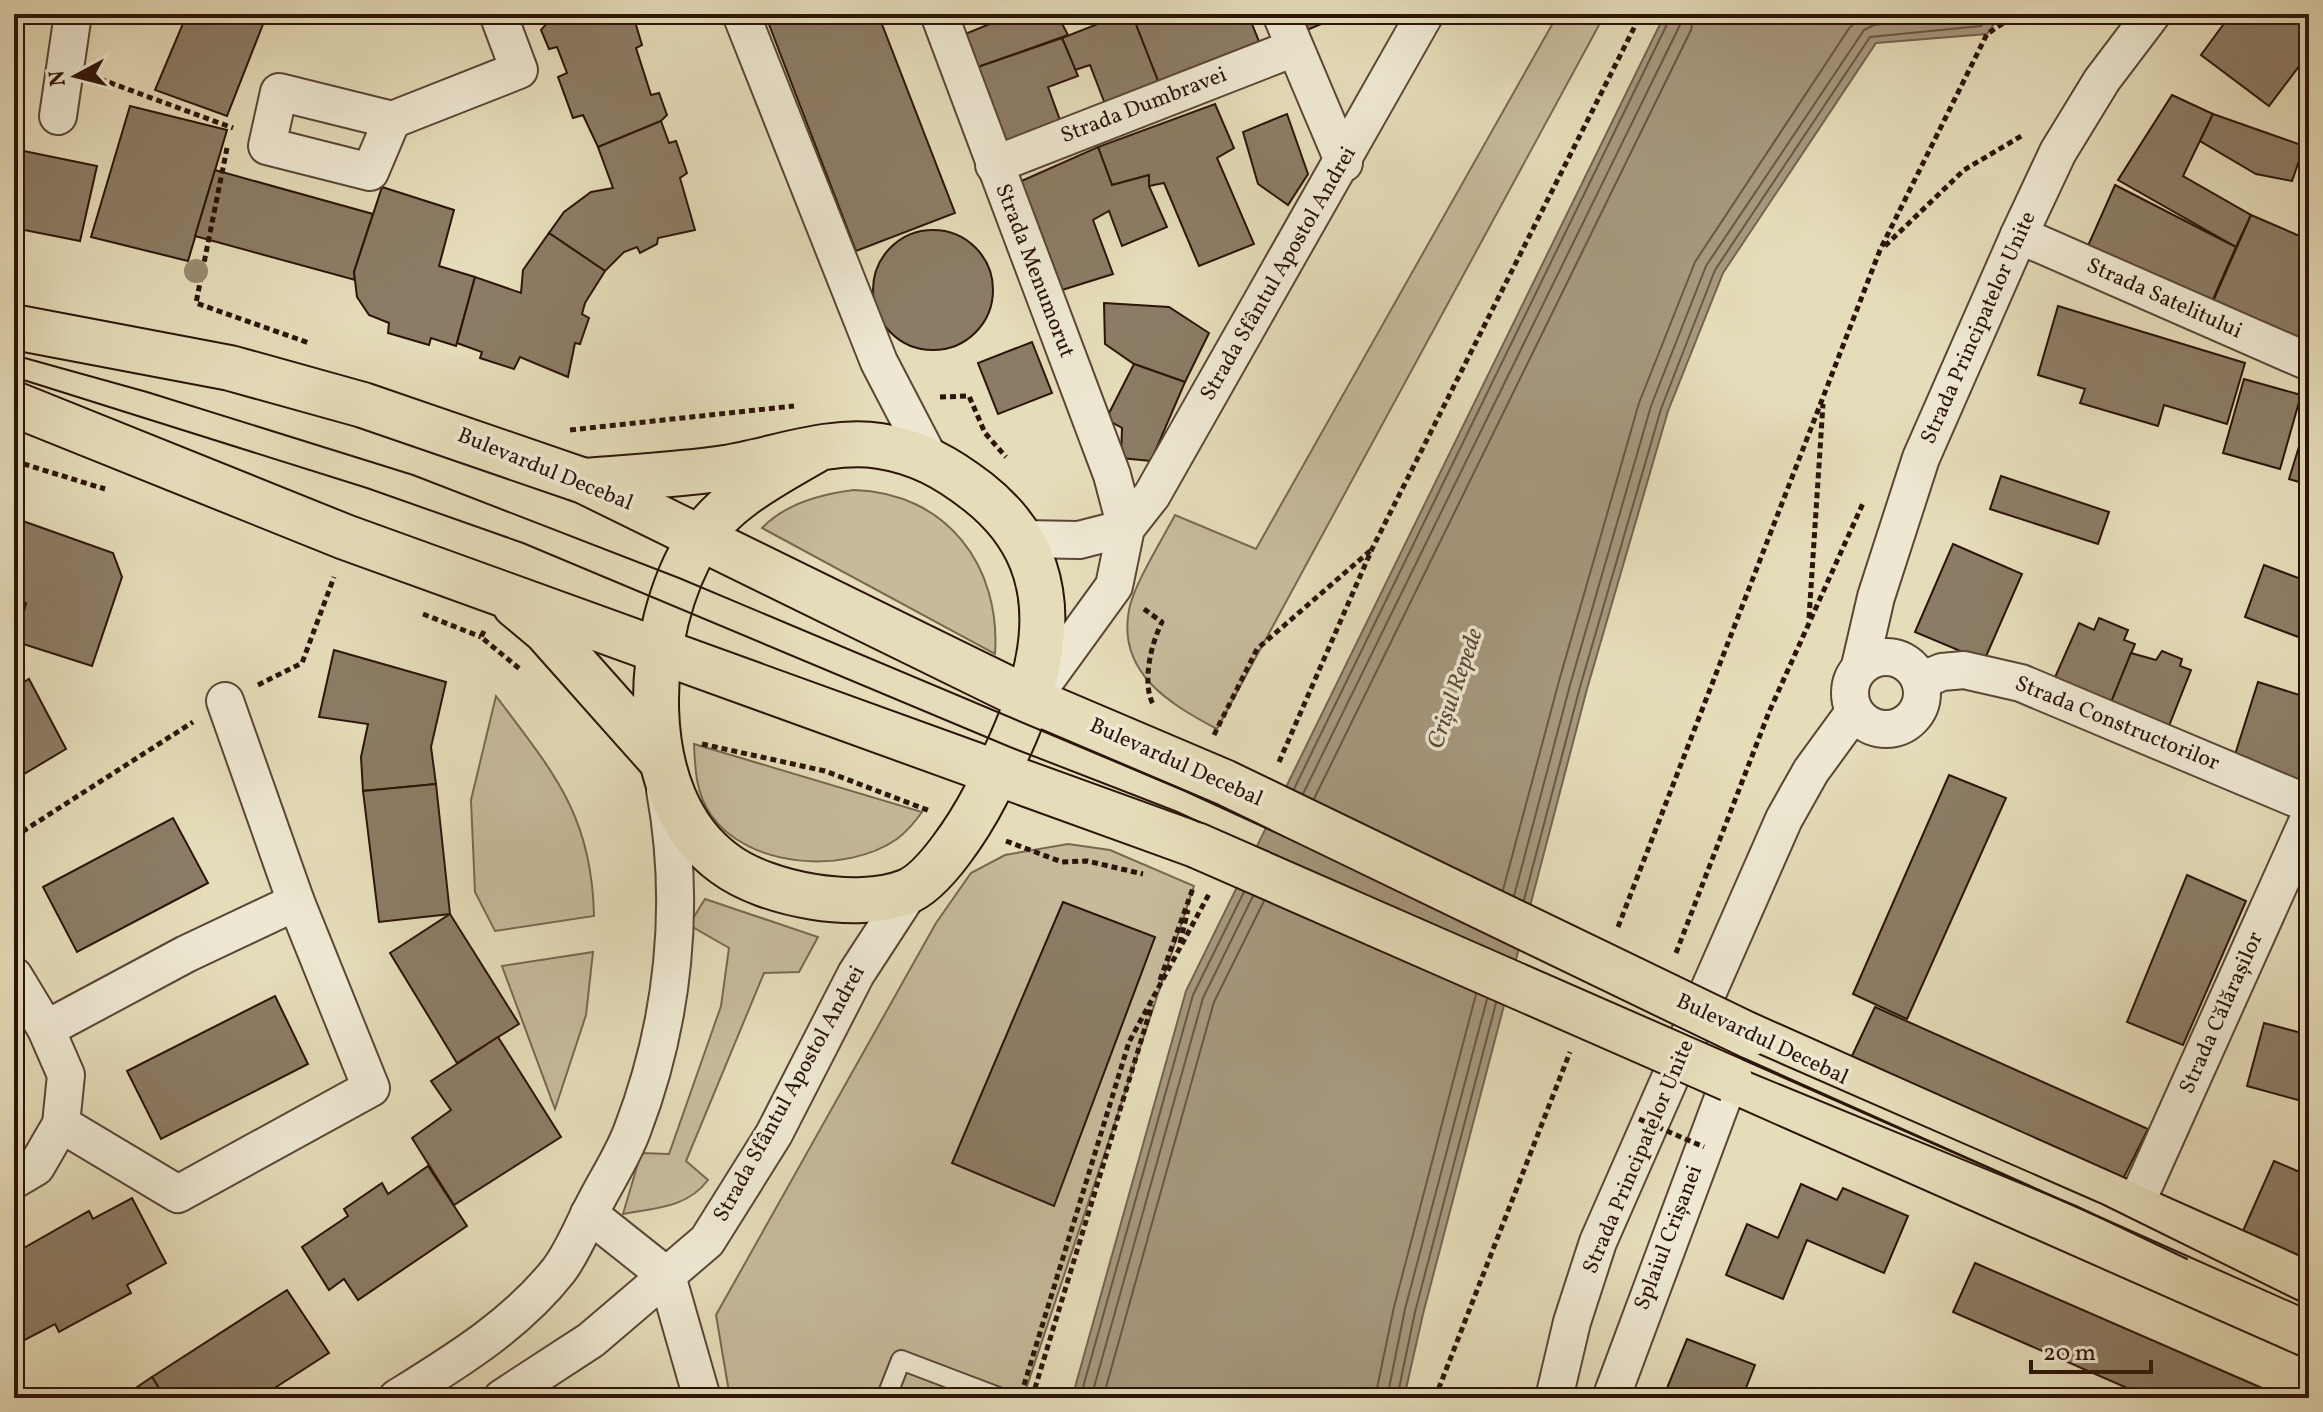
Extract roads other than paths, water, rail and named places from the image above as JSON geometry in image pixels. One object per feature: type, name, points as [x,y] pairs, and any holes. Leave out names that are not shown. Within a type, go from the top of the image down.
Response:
[{"type":"main road","name":"Bulevardul Decebal","points":[[14,327],[245,372],[437,428],[584,481],[1031,700],[1211,775],[1748,1035],[2309,1285]]},
{"type":"main road","points":[[14,404],[183,469],[345,537],[997,774],[1197,874],[1730,1079],[2309,1335]]},
{"type":"main road","points":[[501,593],[545,630],[658,757],[685,823],[698,841],[727,866],[792,892],[838,900],[873,900],[910,891],[944,858],[969,827],[1031,700],[1043,619],[1038,582],[1023,539],[984,497],[929,458],[877,445],[816,450],[728,467],[584,481]]},
{"type":"main road","points":[[658,757],[661,652],[679,578],[700,537],[735,501],[816,450]]},
{"type":"street","points":[[58,116],[73,14]]},
{"type":"street","points":[[392,120],[370,172],[267,146],[279,92],[392,120],[519,70],[498,14]]},
{"type":"street","points":[[741,14],[879,362],[929,458]]},
{"type":"street","name":"Strada Menumorut","points":[[939,14],[1112,475],[1126,528]]},
{"type":"street","points":[[1281,14],[1344,163]]},
{"type":"street","name":"Strada Sfântul Apostol Andrei","points":[[1031,700],[1114,586],[1126,528],[1152,495],[1344,163],[1425,14]]},
{"type":"street","name":"Strada Principatelor Unite","points":[[1860,666],[1876,597],[1921,458],[2019,235],[2058,152],[2102,80],[2152,14]]},
{"type":"street","name":"Strada Dumbravei","points":[[994,165],[1294,48]]},
{"type":"street","name":"Strada Satelitului","points":[[2019,235],[2309,362]]},
{"type":"street","points":[[1023,539],[1079,540],[1126,528]]},
{"type":"street","points":[[1882,656],[1894,658],[1914,670],[1920,681],[1922,693],[1915,715],[1895,728],[1872,727],[1854,712],[1849,687],[1860,666],[1882,656]]},
{"type":"street","name":"Strada Constructorilor","points":[[1920,681],[1964,670],[2021,683],[2309,804]]},
{"type":"street","points":[[61,1124],[178,1194],[371,1088],[296,902],[225,701]]},
{"type":"street","name":"Strada Principatelor Unite","points":[[1554,1398],[1572,1322],[1598,1242],[1784,819],[1811,771],[1854,712]]},
{"type":"street","points":[[397,1398],[466,1355],[526,1307],[560,1269],[632,1132],[659,1046],[674,957],[675,873],[670,821],[658,757]]},
{"type":"street","name":"Strada Călărașilor","points":[[2134,1208],[2309,818]]},
{"type":"street","name":"Strada Sfântul Apostol Andrei","points":[[502,1398],[591,1340],[707,1241],[745,1182],[856,974],[910,891]]},
{"type":"street","points":[[46,1029],[186,954],[296,902]]},
{"type":"street","points":[[14,976],[46,1029],[66,1075],[61,1124],[36,1167],[14,1180]]},
{"type":"street","name":"Splaiul Crișanei","points":[[1611,1398],[1730,1079]]},
{"type":"street","points":[[589,1214],[667,1276],[702,1398]]},
{"type":"lane","points":[[886,1398],[901,1360],[1001,1398]]},
{"type":"water","name":"Crișul Repede","points":[[1665,14],[2001,14],[1987,34],[1876,43],[1723,273],[1668,411],[1587,689],[1423,1314],[1404,1398],[1072,1398],[1186,991]]},
{"type":"tram line","points":[[14,355],[147,392],[413,475],[679,578],[1185,791],[1743,1047],[2102,1204],[2309,1306]]},
{"type":"tram line","points":[[14,377],[367,488],[523,543],[1010,747],[1175,811],[1735,1066],[2076,1206],[2187,1259]]}]
